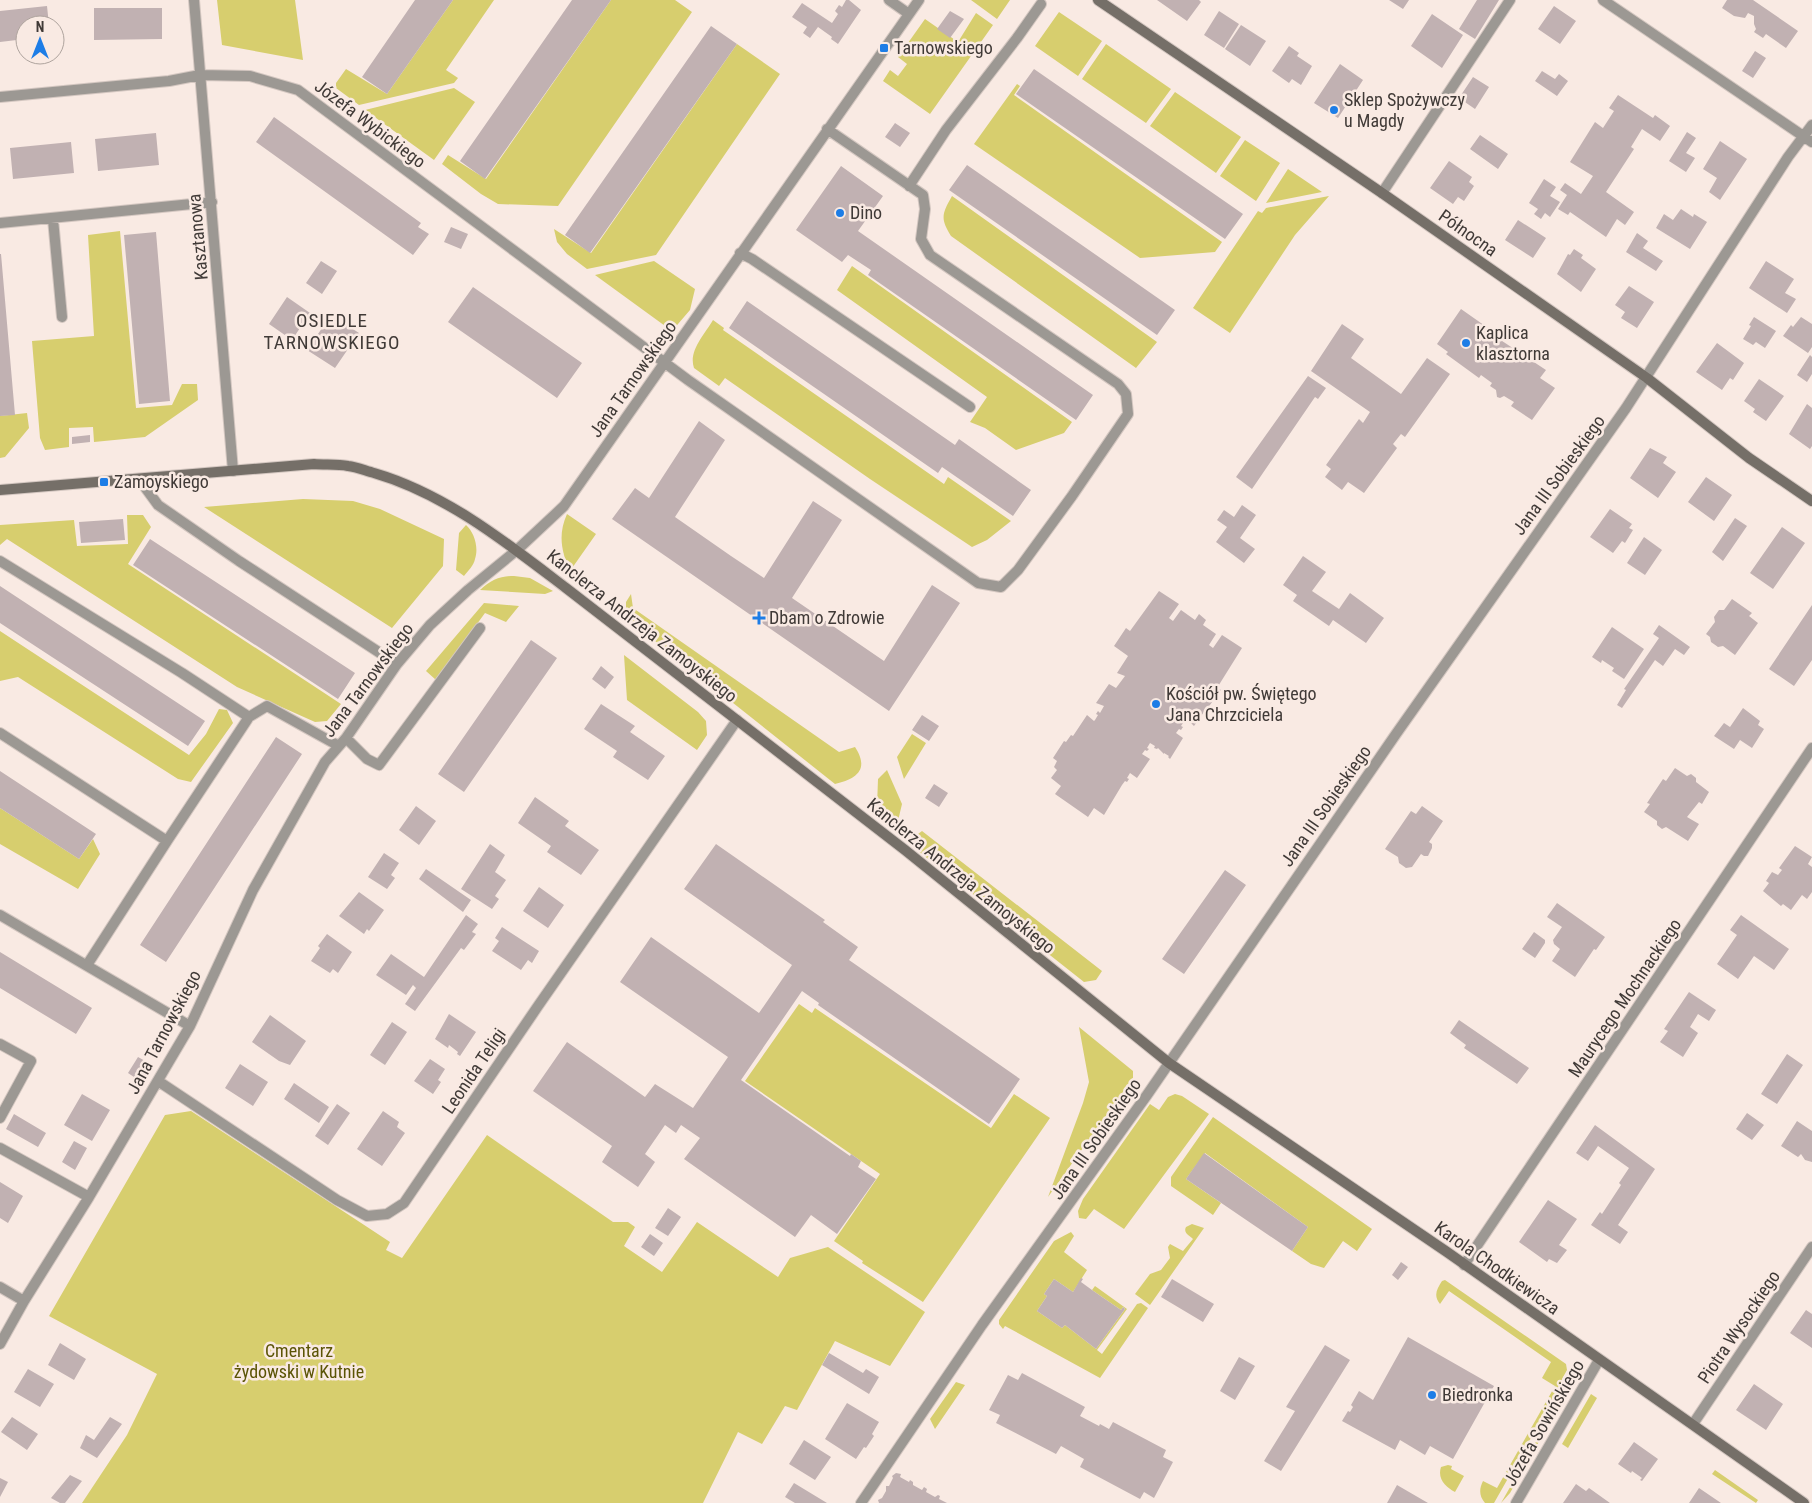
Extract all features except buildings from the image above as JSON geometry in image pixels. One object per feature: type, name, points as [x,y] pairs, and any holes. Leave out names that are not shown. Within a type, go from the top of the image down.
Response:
[{"type":"street","name":"Kasztanowa","points":[[194,0],[233,471]]},
{"type":"street","points":[[889,0],[909,14]]},
{"type":"street","name":"Jana Tarnowskiego","points":[[0,1344],[190,1026],[254,890],[325,762],[346,738],[397,664],[430,625],[468,590],[517,550],[564,506],[918,0]]},
{"type":"street","name":"Północna","points":[[1098,0],[1382,193],[1647,378],[1749,458],[1812,502]]},
{"type":"street","points":[[1382,193],[1510,0]]},
{"type":"street","points":[[1603,0],[1808,139]]},
{"type":"street","points":[[827,129],[909,186],[946,130],[1040,4]]},
{"type":"street","name":"Józefa Wybickiego","points":[[0,97],[169,81],[200,75],[250,76],[298,90],[664,363],[978,583],[1001,587],[1018,570],[1128,414],[1126,394],[1118,384],[930,255],[921,239],[925,209],[924,195],[909,186]]},
{"type":"street","name":"Jana III Sobieskiego","points":[[861,1503],[982,1325],[1169,1063],[1419,701],[1647,378],[1783,166],[1808,139],[1812,125]]},
{"type":"street","points":[[0,223],[212,202]]},
{"type":"street","points":[[53,219],[62,317]]},
{"type":"street","points":[[740,253],[752,259],[970,406]]},
{"type":"street","name":"Kanclerza Andrzeja Zamoyskiego","points":[[0,490],[314,464],[358,468],[385,476],[422,491],[466,516],[517,550],[904,850],[1169,1063]]},
{"type":"street","points":[[139,479],[158,505],[239,562],[397,664]]},
{"type":"street","points":[[0,561],[182,673],[249,717]]},
{"type":"street","points":[[346,738],[367,759],[379,765],[480,628]]},
{"type":"street","points":[[86,965],[249,717],[267,706],[339,746]]},
{"type":"street","name":"Leonida Teligi","points":[[158,1081],[337,1200],[367,1216],[387,1214],[404,1203],[543,998],[737,720]]},
{"type":"street","points":[[0,732],[167,841]]},
{"type":"street","name":"Maurycego Mochnackiego","points":[[1464,1265],[1812,748]]},
{"type":"street","points":[[0,915],[190,1026]]},
{"type":"street","points":[[0,1044],[31,1061],[0,1118]]},
{"type":"street","name":"Karola Chodkiewicza","points":[[1169,1063],[1464,1265],[1804,1503]]},
{"type":"street","points":[[0,1148],[89,1197]]},
{"type":"street","name":"Piotra Wysockiego","points":[[1693,1424],[1812,1248]]},
{"type":"street","points":[[0,1287],[24,1301]]},
{"type":"street","name":"Józefa Sowińskiego","points":[[1516,1503],[1599,1360]]},
{"type":"green space","points":[[217,0],[295,0],[303,60],[222,45]]},
{"type":"green space","points":[[453,0],[494,0],[446,70],[458,78],[454,83],[359,105],[336,88],[336,83],[346,69],[387,94]]},
{"type":"green space","points":[[611,0],[675,0],[692,12],[558,206],[498,204],[481,194],[442,164],[448,155],[486,179]]},
{"type":"green space","points":[[971,0],[1010,0],[997,19]]},
{"type":"green space","points":[[1059,12],[1102,41],[1078,76],[1035,46]]},
{"type":"green space","points":[[976,13],[993,25],[930,114],[883,81],[890,70],[898,76],[907,64],[898,57],[925,19],[958,42]]},
{"type":"green space","points":[[737,44],[780,74],[656,255],[587,269],[567,254],[557,242],[554,229],[591,253]]},
{"type":"green space","points":[[1106,44],[1171,89],[1146,123],[1082,79]]},
{"type":"green space","points":[[1017,84],[1020,86],[1014,95],[1222,242],[1215,252],[1140,258],[974,144]]},
{"type":"green space","points":[[454,88],[475,102],[434,160],[365,110]]},
{"type":"green space","points":[[1175,92],[1241,137],[1216,173],[1150,126]]},
{"type":"green space","points":[[1245,140],[1280,163],[1256,201],[1220,176]]},
{"type":"green space","points":[[1288,169],[1322,192],[1266,203]]},
{"type":"green space","points":[[952,196],[1157,342],[1136,368],[951,236],[945,225],[944,212]]},
{"type":"green space","points":[[1329,196],[1295,235],[1230,333],[1193,308],[1258,211],[1262,213],[1266,208]]},
{"type":"green space","points":[[120,231],[136,408],[172,405],[182,384],[197,384],[198,400],[145,437],[94,442],[93,427],[69,428],[69,447],[45,450],[40,438],[32,341],[94,336],[88,235]]},
{"type":"green space","points":[[654,261],[695,289],[690,310],[672,331],[595,275]]},
{"type":"green space","points":[[852,266],[1072,422],[1064,433],[1016,450],[985,428],[970,422],[987,397],[837,290]]},
{"type":"green space","points":[[713,320],[724,328],[723,330],[944,484],[948,477],[1011,521],[987,540],[972,547],[725,378],[719,386],[694,368],[693,362],[695,349]]},
{"type":"green space","points":[[27,413],[29,428],[5,457],[0,458],[0,416]]},
{"type":"green space","points":[[303,499],[353,501],[380,509],[444,539],[443,566],[392,628],[204,507]]},
{"type":"green space","points":[[567,514],[596,534],[570,571],[564,556],[562,542],[562,529]]},
{"type":"green space","points":[[127,515],[143,515],[151,527],[128,564],[341,704],[327,721],[315,722],[237,687],[7,539],[0,545],[0,525],[74,520],[77,546],[128,544]]},
{"type":"green space","points":[[466,525],[473,536],[476,554],[471,568],[464,576],[456,570],[459,533]]},
{"type":"green space","points":[[514,576],[530,578],[553,591],[545,594],[480,590],[496,579]]},
{"type":"green space","points":[[631,594],[633,608],[839,752],[855,747],[859,755],[861,767],[855,776],[835,784],[626,618],[626,602]]},
{"type":"green space","points":[[484,603],[519,606],[506,622],[485,613],[436,680],[426,671]]},
{"type":"green space","points":[[0,631],[189,755],[206,734],[219,709],[227,710],[233,723],[191,782],[178,779],[18,677],[0,681]]},
{"type":"green space","points":[[624,655],[698,712],[706,721],[707,735],[697,750],[627,700]]},
{"type":"green space","points":[[912,734],[926,743],[904,779],[897,757]]},
{"type":"green space","points":[[887,770],[902,804],[897,825],[877,807],[878,779]]},
{"type":"green space","points":[[0,808],[79,859],[93,839],[100,854],[78,889],[0,844]]},
{"type":"green space","points":[[922,831],[1102,971],[1096,980],[1084,982],[913,847],[918,834]]},
{"type":"green space","points":[[799,1004],[812,1013],[815,1008],[991,1128],[1014,1094],[1050,1118],[923,1302],[862,1263],[863,1261],[834,1241],[880,1174],[745,1081]]},
{"type":"green space","points":[[1079,1027],[1133,1071],[1133,1078],[1048,1197],[1089,1082]]},
{"type":"green space","points":[[1175,1094],[1182,1096],[1209,1114],[1124,1229],[1094,1209],[1086,1219],[1079,1218],[1078,1211],[1083,1199],[1150,1104],[1159,1110],[1168,1097]]},
{"type":"green space","name":"Cmentarz żydowski w Kutnie","points":[[191,1111],[390,1242],[386,1250],[402,1258],[487,1135],[613,1222],[628,1222],[635,1227],[624,1246],[662,1272],[697,1222],[778,1277],[790,1258],[828,1247],[925,1312],[890,1366],[835,1341],[797,1410],[785,1406],[762,1444],[738,1432],[703,1503],[82,1503],[127,1435],[157,1374],[49,1316],[165,1115]]},
{"type":"green space","points":[[1213,1117],[1372,1229],[1357,1251],[1343,1241],[1324,1268],[1311,1264],[1292,1251],[1308,1227],[1205,1153],[1186,1179],[1221,1203],[1213,1215],[1171,1186],[1171,1177]]},
{"type":"green space","points":[[1192,1224],[1204,1228],[1150,1305],[1135,1294],[1150,1274],[1161,1270],[1170,1258],[1168,1247],[1170,1244],[1183,1251],[1193,1239],[1185,1231],[1186,1227]]},
{"type":"green space","points":[[1071,1232],[1074,1236],[1064,1252],[1087,1270],[1073,1292],[1054,1279],[1044,1294],[1047,1296],[1037,1311],[1062,1328],[1065,1325],[1096,1349],[1125,1309],[1123,1307],[1121,1310],[1092,1290],[1095,1286],[1127,1309],[1097,1350],[1102,1354],[1137,1304],[1141,1303],[1148,1308],[1100,1378],[1005,1326],[1003,1329],[999,1324],[999,1320],[1054,1241]]},
{"type":"green space","points":[[1445,1280],[1566,1364],[1567,1370],[1561,1385],[1494,1503],[1485,1503],[1482,1498],[1480,1490],[1483,1481],[1497,1488],[1555,1386],[1542,1378],[1551,1362],[1449,1291],[1440,1304],[1436,1292],[1442,1281]]},
{"type":"green space","points":[[956,1382],[965,1385],[935,1429],[930,1419]]},
{"type":"green space","points":[[1570,1382],[1572,1383],[1510,1493],[1501,1503]]},
{"type":"green space","points":[[1591,1394],[1597,1398],[1568,1448],[1562,1444]]},
{"type":"green space","points":[[1452,1466],[1451,1469],[1464,1476],[1455,1492],[1448,1488],[1441,1479],[1441,1467]]},
{"type":"green space","points":[[1715,1470],[1758,1500],[1756,1503],[1712,1474]]},
{"type":"place","name":"Tarnowskiego","points":[[884,48]]},
{"type":"place","name":"Sklep Spożywczy u Magdy","points":[[1334,110]]},
{"type":"place","name":"Dino","points":[[840,213]]},
{"type":"place","name":"Kaplica klasztorna","points":[[1466,343]]},
{"type":"place","name":"Zamoyskiego","points":[[104,482]]},
{"type":"place","name":"Dbam o Zdrowie","points":[[759,618]]},
{"type":"place","name":"Kościół pw. Świętego Jana Chrzciciela","points":[[1156,704]]},
{"type":"place","name":"Biedronka","points":[[1432,1395]]},
{"type":"district","name":"OSIEDLE TARNOWSKIEGO","points":[[332,331]]}]
